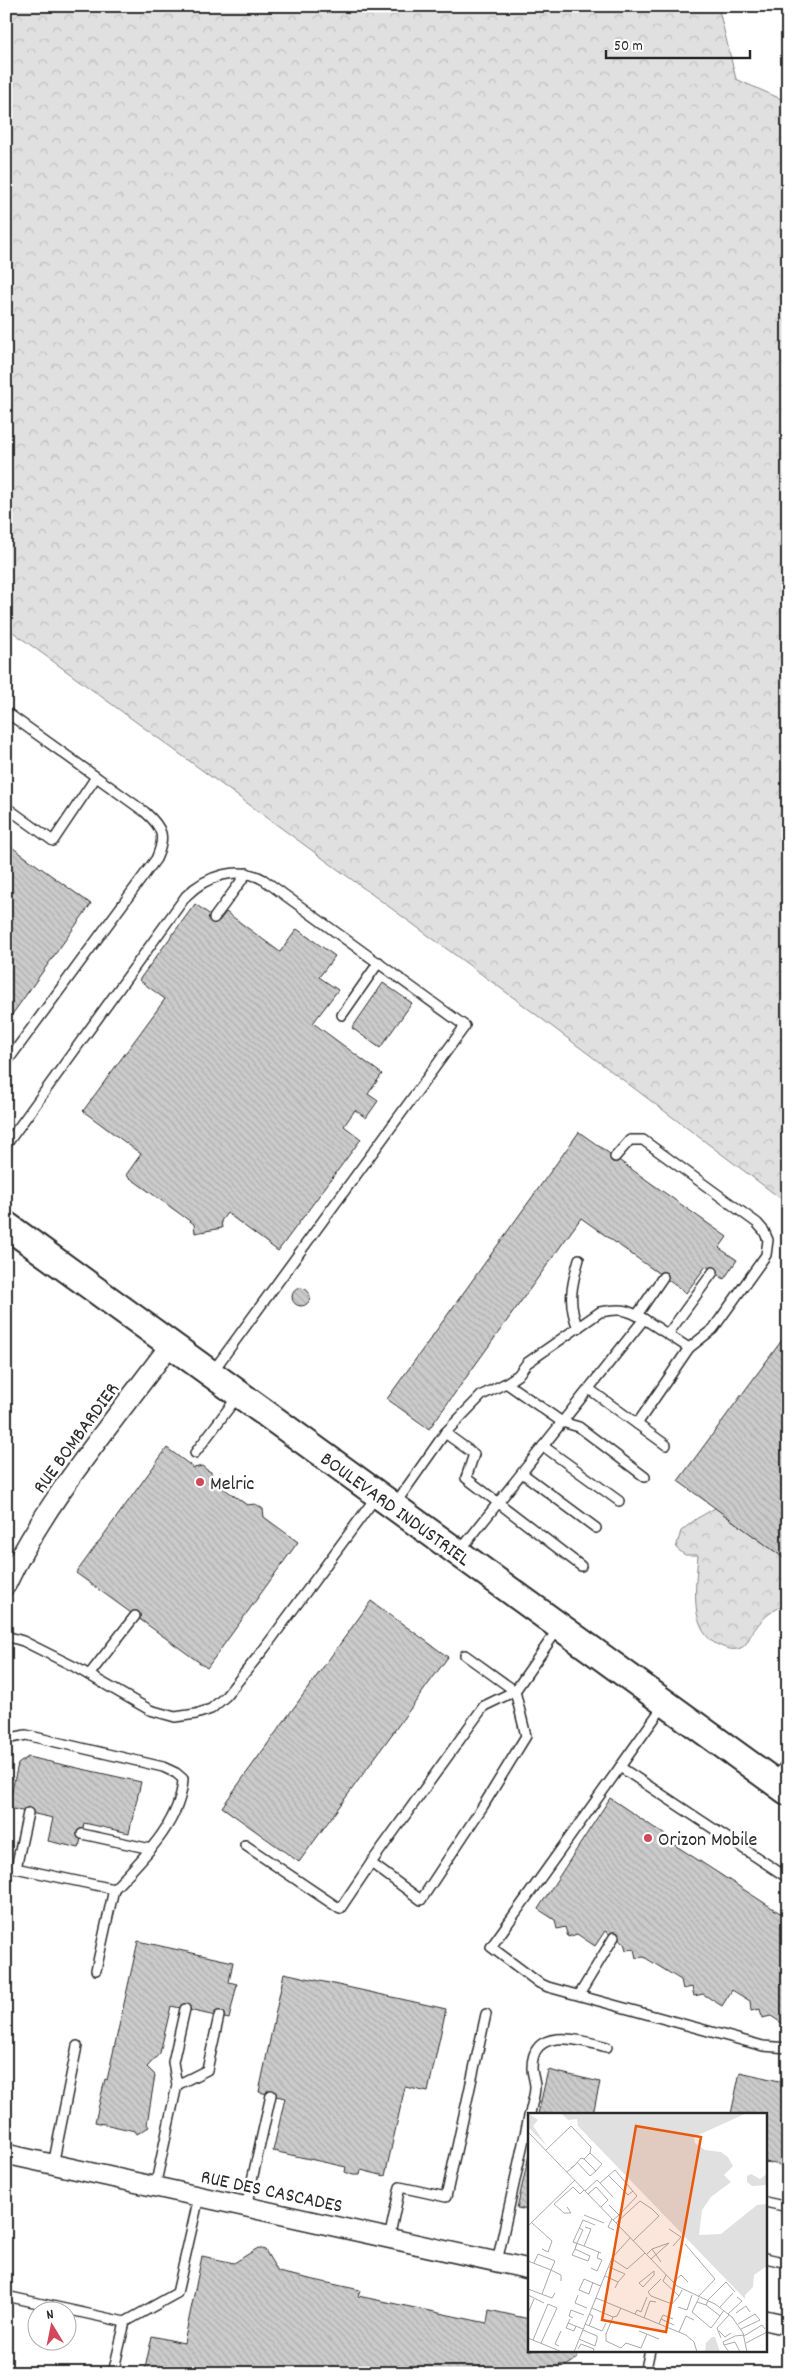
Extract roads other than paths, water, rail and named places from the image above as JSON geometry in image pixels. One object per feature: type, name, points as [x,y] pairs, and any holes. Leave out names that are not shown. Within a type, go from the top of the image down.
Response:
[{"type":"street","name":"BOULEVARD INDUSTRIEL","points":[[6,1225],[666,1703],[783,1778]]},
{"type":"street","name":"RUE BOMBARDIER","points":[[6,1585],[19,1558],[44,1517],[170,1345]]},
{"type":"street","name":"RUE DES CASCADES","points":[[6,2154],[528,2269]]},
{"type":"street","points":[[766,2320],[788,2325]]},
{"type":"lane","points":[[6,712],[157,823],[162,834],[161,847],[156,859],[6,1064]]},
{"type":"lane","points":[[6,807],[53,841],[96,777]]},
{"type":"lane","points":[[214,918],[247,872]]},
{"type":"lane","points":[[6,1145],[186,896],[204,882],[220,876],[247,872],[264,880],[465,1026],[211,1373]]},
{"type":"lane","points":[[342,1015],[379,962]]},
{"type":"lane","points":[[615,1157],[630,1140],[643,1140],[741,1210],[764,1231],[768,1248],[766,1255],[713,1329],[690,1348],[637,1424]]},
{"type":"lane","points":[[578,1328],[570,1301],[570,1289],[579,1259]]},
{"type":"lane","points":[[668,1334],[713,1272]]},
{"type":"lane","points":[[458,1553],[589,1389],[640,1317],[663,1277]]},
{"type":"lane","points":[[6,1636],[23,1641],[90,1675],[150,1710],[175,1717],[196,1714],[211,1708],[226,1696],[386,1501],[445,1433],[482,1395],[518,1375],[528,1363],[600,1312],[628,1310],[690,1348]]},
{"type":"lane","points":[[506,1383],[562,1422],[579,1427],[645,1477]]},
{"type":"lane","points":[[589,1389],[666,1445]]},
{"type":"lane","points":[[195,1454],[240,1394]]},
{"type":"lane","points":[[445,1433],[474,1454],[466,1478],[581,1566]]},
{"type":"lane","points":[[543,1446],[619,1501]]},
{"type":"lane","points":[[522,1473],[596,1528]]},
{"type":"lane","points":[[90,1675],[135,1616]]},
{"type":"lane","points":[[245,1844],[340,1908],[484,1706],[515,1691],[560,1627]]},
{"type":"lane","points":[[371,1863],[421,1900],[483,1806],[526,1736],[515,1691],[465,1655]]},
{"type":"lane","points":[[666,1703],[491,1947],[539,1983],[763,2046],[788,2048]]},
{"type":"lane","points":[[6,1739],[26,1735],[163,1767],[176,1773],[183,1779],[182,1788],[169,1822],[151,1849],[114,1889],[96,1970]]},
{"type":"lane","points":[[620,1767],[788,1878]]},
{"type":"lane","points":[[16,1868],[28,1813]]},
{"type":"lane","points":[[82,1834],[151,1849]]},
{"type":"lane","points":[[6,1866],[114,1889]]},
{"type":"lane","points":[[579,1995],[614,1937]]},
{"type":"lane","points":[[155,2187],[177,2085],[173,2062],[185,2009]]},
{"type":"lane","points":[[390,2239],[400,2187],[446,2197],[486,2014]]},
{"type":"lane","points":[[177,2085],[207,2070],[219,2016]]},
{"type":"lane","points":[[529,2113],[535,2088],[532,2067],[537,2048],[542,2043],[552,2039],[568,2039],[606,2047]]},
{"type":"lane","points":[[53,2165],[78,2046]]},
{"type":"lane","points":[[246,2207],[271,2095]]},
{"type":"lane","points":[[497,2262],[528,2120]]},
{"type":"lane","points":[[6,2296],[125,2322],[177,2293],[199,2197]]},
{"type":"lane","points":[[766,2202],[788,2207]]},
{"type":"lane","points":[[766,2258],[788,2263]]},
{"type":"lane","points":[[113,2373],[125,2322]]},
{"type":"lane","points":[[645,2373],[650,2352]]},
{"type":"place","name":"Melric","points":[[200,1482]]},
{"type":"place","name":"Orizon Mobile","points":[[648,1838]]}]
